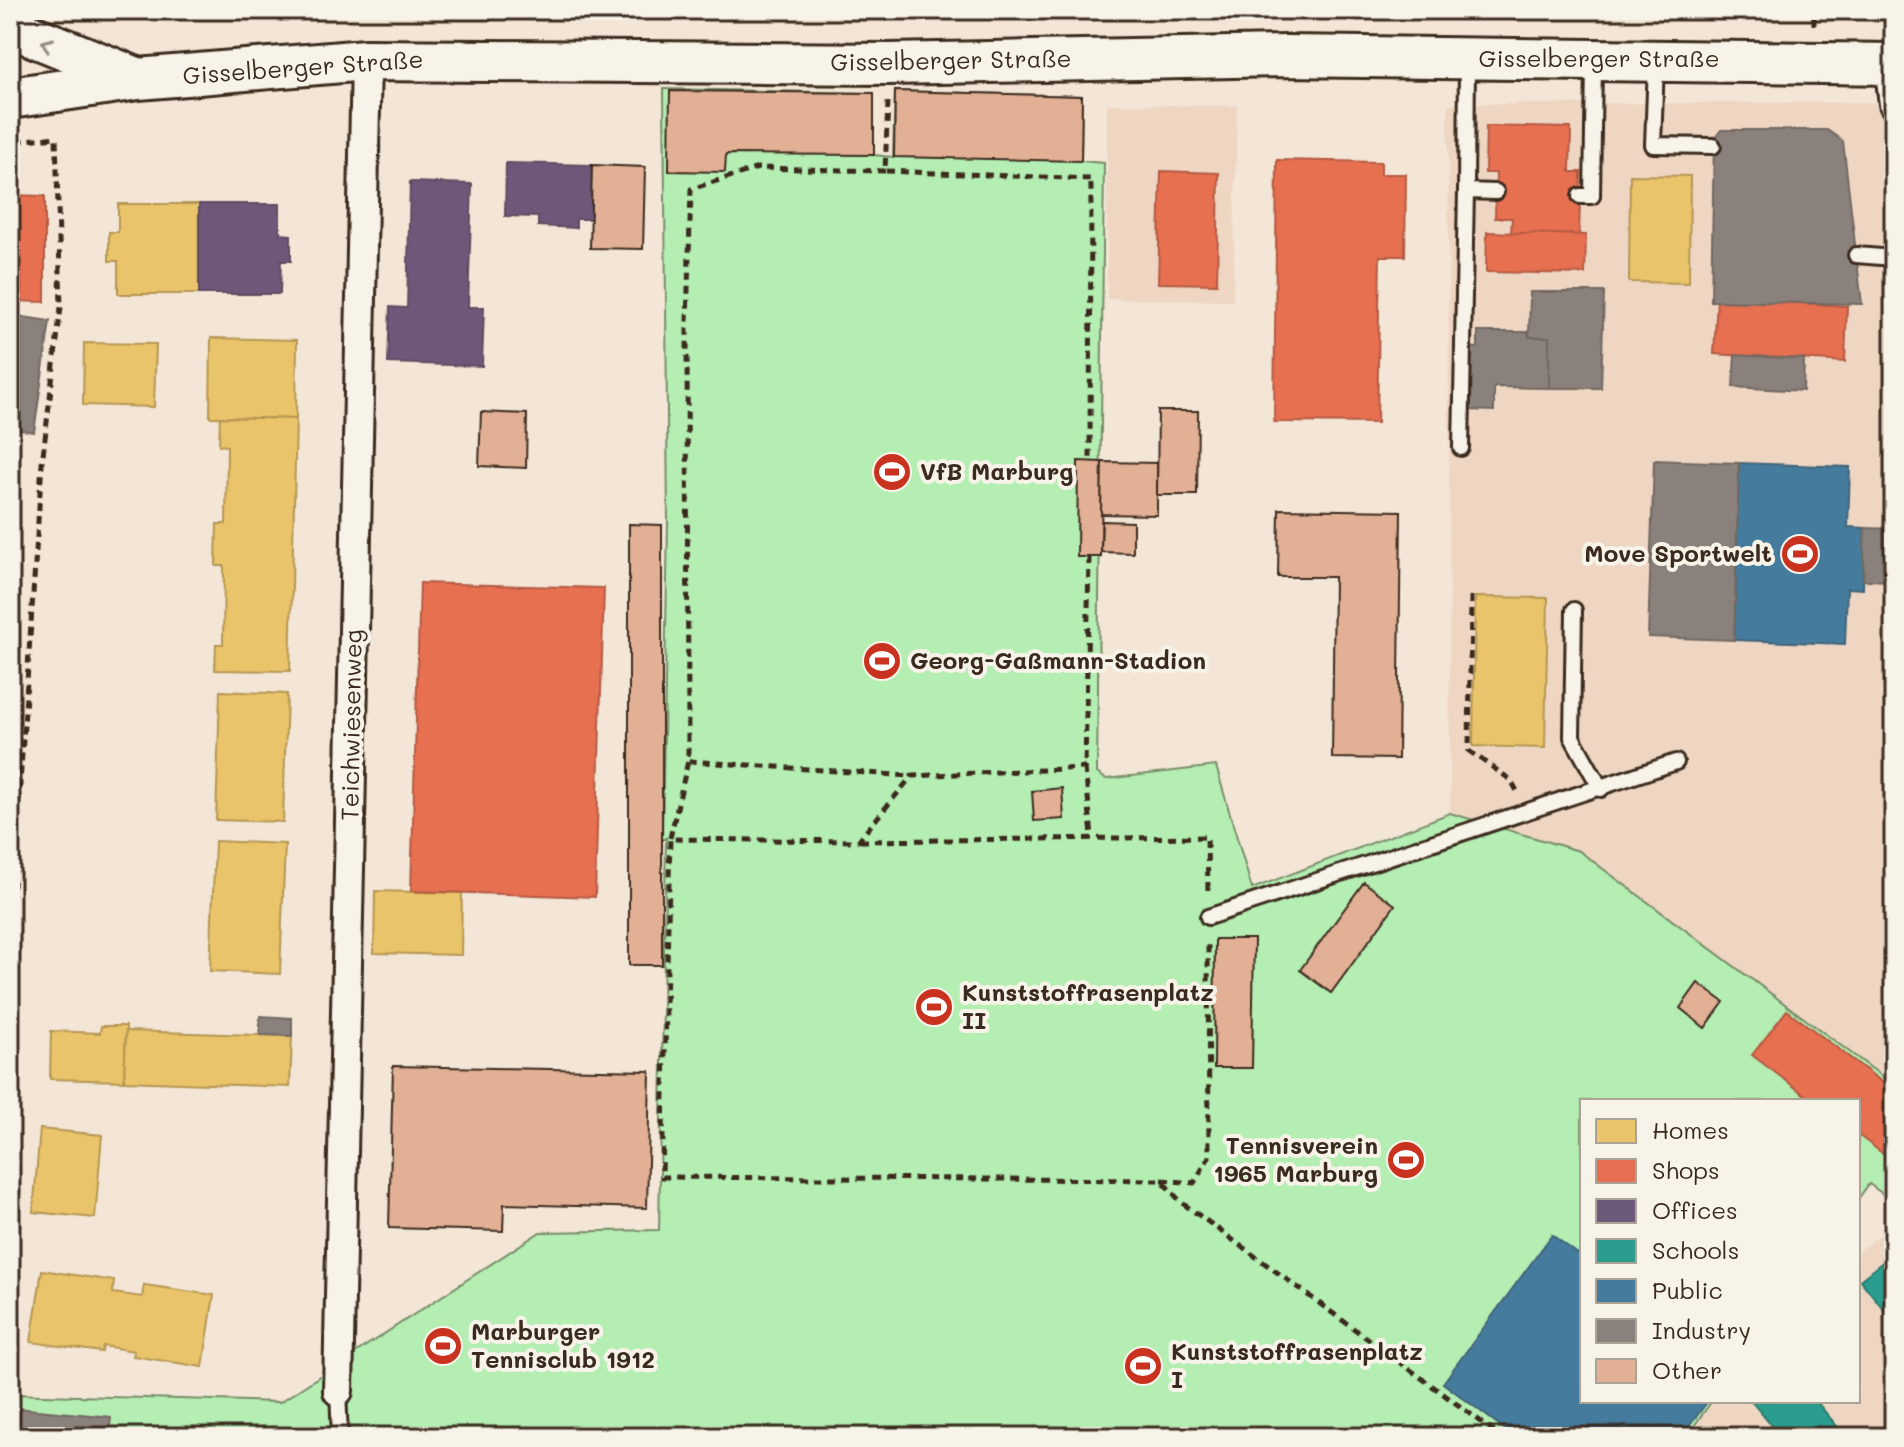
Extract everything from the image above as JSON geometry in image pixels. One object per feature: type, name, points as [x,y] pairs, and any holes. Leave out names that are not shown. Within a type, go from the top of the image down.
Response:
[{"type":"main road","points":[[10,27],[138,79]]},
{"type":"main road","name":"Gisselberger Straße","points":[[10,98],[138,79],[366,60],[889,64],[1286,56],[1657,58],[1892,64]]},
{"type":"street","name":"Teichwiesenweg","points":[[338,1391],[366,60]]},
{"type":"street","points":[[1892,64],[1894,104]]},
{"type":"lane","points":[[1461,448],[1467,58]]},
{"type":"lane","points":[[1580,196],[1592,196],[1594,58]]},
{"type":"lane","points":[[1657,58],[1653,145],[1713,146]]},
{"type":"lane","points":[[1466,191],[1496,192]]},
{"type":"lane","points":[[1856,255],[1894,258]]},
{"type":"lane","points":[[1574,610],[1572,737],[1601,789]]},
{"type":"lane","points":[[1208,917],[1527,814],[1676,762]]},
{"type":"lane","points":[[338,1391],[340,1437]]},
{"type":"path","points":[[92,17],[149,10]]},
{"type":"path","points":[[885,171],[889,64]]},
{"type":"path","points":[[10,929],[42,463],[61,307],[56,137],[16,141]]},
{"type":"path","points":[[670,839],[858,841],[1207,837],[1209,1157],[1194,1183],[1161,1180],[662,1177],[670,839],[688,761],[687,322],[691,189],[758,168],[1091,179],[1090,462]]},
{"type":"path","points":[[1089,557],[1085,768],[1092,836]]},
{"type":"path","points":[[1471,596],[1469,751],[1511,780],[1527,814]]},
{"type":"path","points":[[688,761],[912,776],[1085,768]]},
{"type":"path","points":[[858,841],[912,776]]},
{"type":"path","points":[[1161,1180],[1181,1202],[1502,1437]]},
{"type":"shaded area","points":[[1894,102],[1894,1085],[1579,851],[1450,813],[1448,104]]},
{"type":"shaded area","points":[[1107,104],[1237,106],[1233,301],[1107,299]]},
{"type":"shaded area","points":[[1894,1224],[1894,1437],[1688,1437],[1713,1403],[1860,1403],[1860,1250]]},
{"type":"green space","name":"Georg-Gaßmann-Stadion","points":[[664,89],[874,93],[874,155],[893,157],[895,91],[1082,96],[1081,161],[1104,163],[1097,773],[1106,779],[1216,766],[1252,889],[1450,813],[1579,851],[1894,1085],[1894,1202],[1869,1184],[1860,1196],[1860,1099],[1580,1099],[1580,1403],[1711,1403],[1686,1437],[10,1437],[10,1394],[280,1402],[540,1232],[659,1230],[668,523]]},
{"type":"building: Homes","points":[[1630,175],[1690,176],[1689,283],[1629,282]]},
{"type":"building: Homes","points":[[118,204],[199,204],[199,294],[118,294],[118,261],[109,261],[109,232],[118,232]]},
{"type":"building: Homes","points":[[211,338],[297,340],[296,419],[210,417]]},
{"type":"building: Homes","points":[[84,343],[156,344],[154,407],[83,405]]},
{"type":"building: Homes","points":[[220,417],[296,419],[290,671],[215,670],[216,644],[223,644],[224,566],[216,566],[217,524],[226,524],[227,446],[219,445]]},
{"type":"building: Homes","points":[[1475,597],[1548,598],[1545,748],[1473,746]]},
{"type":"building: Homes","points":[[220,691],[287,694],[283,822],[216,820]]},
{"type":"building: Homes","points":[[215,841],[285,844],[280,974],[210,971]]},
{"type":"building: Homes","points":[[375,891],[462,893],[461,955],[374,953]]},
{"type":"building: Homes","points":[[101,1026],[126,1026],[124,1081],[50,1079],[51,1031],[100,1033]]},
{"type":"building: Homes","points":[[126,1031],[292,1036],[290,1087],[124,1081]]},
{"type":"building: Homes","points":[[40,1129],[102,1135],[95,1218],[33,1212]]},
{"type":"building: Homes","points":[[42,1270],[114,1281],[113,1293],[142,1297],[144,1285],[214,1295],[203,1367],[133,1356],[134,1351],[103,1346],[102,1352],[31,1342]]},
{"type":"building: Shops","points":[[1486,126],[1571,128],[1570,172],[1581,172],[1579,235],[1511,233],[1512,218],[1495,218],[1496,173],[1485,173]]},
{"type":"building: Shops","points":[[1277,160],[1381,162],[1381,174],[1406,174],[1405,256],[1380,256],[1377,423],[1274,422]]},
{"type":"building: Shops","points":[[1161,171],[1219,173],[1217,284],[1158,283]]},
{"type":"building: Shops","points":[[10,195],[45,196],[45,302],[10,301]]},
{"type":"building: Shops","points":[[1487,232],[1586,235],[1585,274],[1486,272]]},
{"type":"building: Shops","points":[[1717,298],[1847,306],[1845,362],[1714,354]]},
{"type":"building: Shops","points":[[420,583],[604,588],[595,897],[411,891]]},
{"type":"building: Shops","points":[[1787,1010],[1894,1091],[1894,1162],[1860,1136],[1860,1099],[1810,1099],[1752,1055]]},
{"type":"building: Offices","points":[[506,163],[592,165],[591,219],[576,219],[576,228],[538,226],[538,217],[505,216]]},
{"type":"building: Offices","points":[[410,182],[472,184],[468,307],[484,307],[482,366],[388,363],[390,307],[407,308]]},
{"type":"building: Offices","points":[[199,204],[280,204],[280,234],[291,235],[291,261],[281,261],[280,294],[199,294]]},
{"type":"building: Schools","points":[[1894,1253],[1894,1322],[1860,1280]]},
{"type":"building: Schools","points":[[1753,1403],[1818,1403],[1846,1437],[1781,1437]]},
{"type":"building: Public","name":"Move Sportwelt","points":[[1739,463],[1850,467],[1848,527],[1865,528],[1863,589],[1847,588],[1845,644],[1734,640]]},
{"type":"building: Public","points":[[1552,1235],[1580,1256],[1580,1403],[1706,1403],[1681,1437],[1515,1437],[1443,1383]]},
{"type":"building: Industry","points":[[1721,130],[1827,130],[1843,141],[1862,304],[1711,301],[1714,139]]},
{"type":"building: Industry","points":[[1530,292],[1604,292],[1601,388],[1549,388],[1549,337],[1529,337]]},
{"type":"building: Industry","points":[[10,315],[50,321],[34,432],[10,428]]},
{"type":"building: Industry","points":[[1478,332],[1529,332],[1529,337],[1549,337],[1549,388],[1494,387],[1494,411],[1467,410],[1468,347],[1478,348]]},
{"type":"building: Industry","points":[[1735,355],[1804,359],[1803,391],[1733,387]]},
{"type":"building: Industry","points":[[1654,460],[1739,463],[1734,640],[1648,637]]},
{"type":"building: Industry","points":[[1865,528],[1894,529],[1894,581],[1863,580]]},
{"type":"building: Industry","points":[[260,1016],[292,1018],[292,1036],[260,1035]]},
{"type":"building: Industry","points":[[16,1408],[111,1417],[109,1437],[13,1437]]},
{"type":"building: Other","points":[[670,91],[874,93],[874,155],[726,154],[725,172],[669,171]]},
{"type":"building: Other","points":[[895,91],[1082,96],[1081,161],[894,157]]},
{"type":"building: Other","points":[[592,165],[645,167],[643,249],[590,248]]},
{"type":"building: Other","points":[[1158,411],[1198,411],[1197,495],[1157,495]]},
{"type":"building: Other","points":[[481,412],[527,414],[526,468],[479,466]]},
{"type":"building: Other","points":[[1078,461],[1102,462],[1101,557],[1077,557]]},
{"type":"building: Other","points":[[1102,462],[1157,463],[1157,515],[1101,514]]},
{"type":"building: Other","points":[[1279,509],[1401,511],[1398,759],[1332,758],[1334,577],[1278,577]]},
{"type":"building: Other","points":[[1102,521],[1133,522],[1133,553],[1101,552]]},
{"type":"building: Other","points":[[629,524],[662,525],[662,965],[629,965]]},
{"type":"building: Other","points":[[1062,788],[1064,819],[1034,821],[1032,791]]},
{"type":"building: Other","points":[[1364,882],[1395,905],[1331,993],[1300,970]]},
{"type":"building: Other","points":[[1215,939],[1254,939],[1252,1068],[1214,1068]]},
{"type":"building: Other","points":[[1698,983],[1724,1002],[1705,1028],[1680,1008]]},
{"type":"building: Other","points":[[393,1066],[650,1071],[647,1208],[504,1204],[503,1231],[389,1228]]},
{"type":"place","name":"VfB Marburg","points":[[892,472]]},
{"type":"place","name":"Move Sportwelt","points":[[1800,554]]},
{"type":"place","name":"Georg-Gaßmann-Stadion","points":[[882,661]]},
{"type":"place","name":"Kunststoffrasenplatz II","points":[[934,1007]]},
{"type":"place","name":"Tennisverein 1965 Marburg","points":[[1406,1160]]},
{"type":"place","name":"Marburger Tennisclub 1912","points":[[443,1346]]},
{"type":"place","name":"Kunststoffrasenplatz I","points":[[1143,1366]]}]
